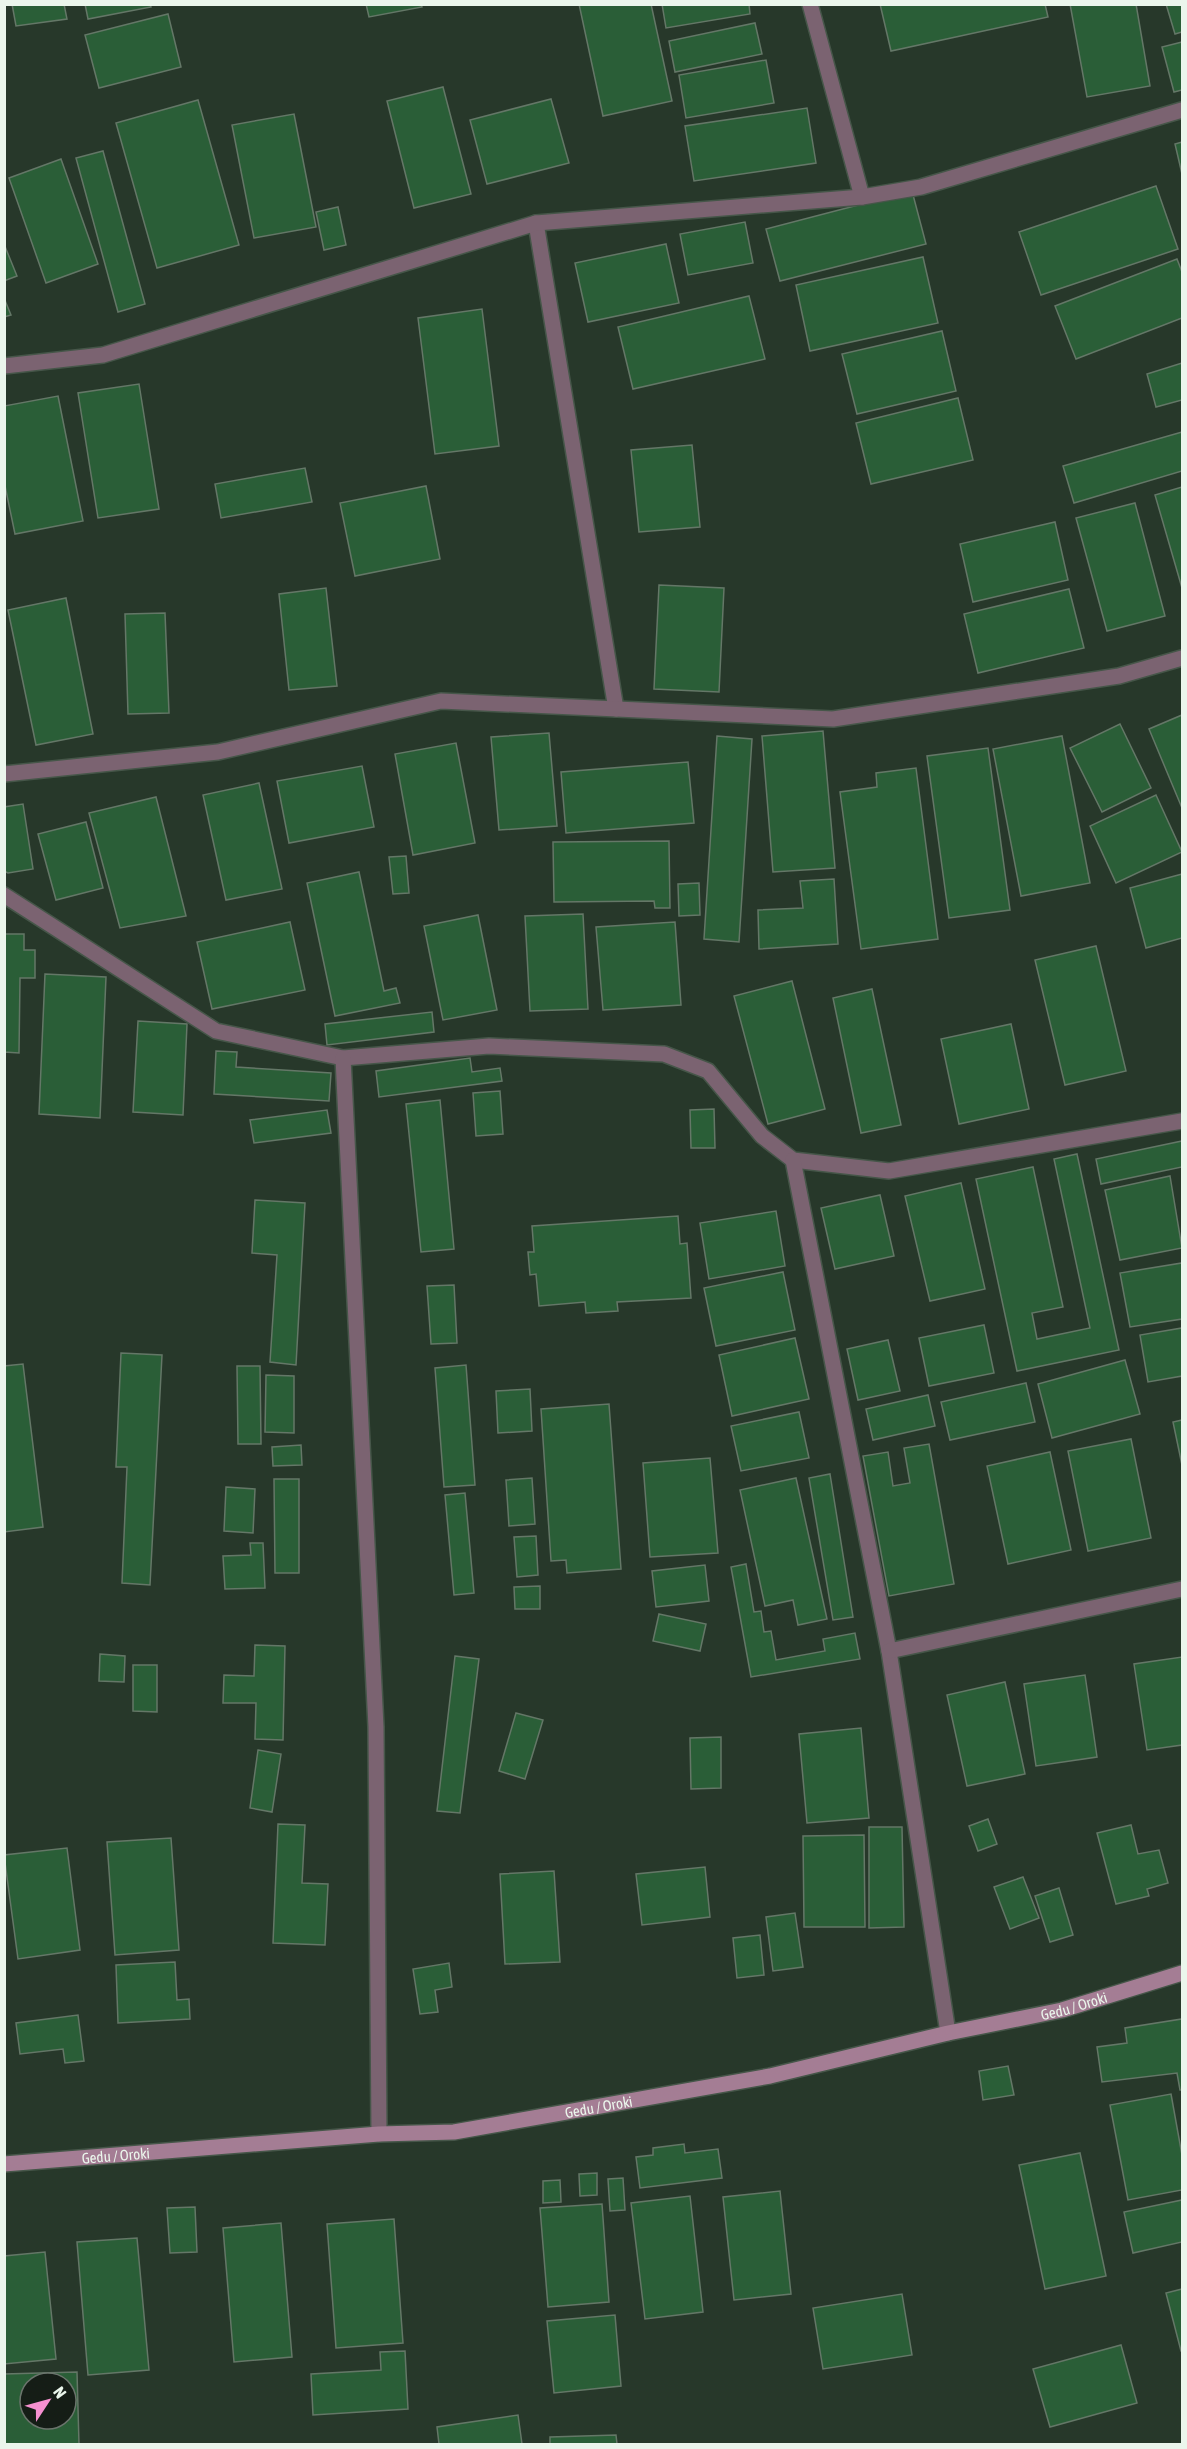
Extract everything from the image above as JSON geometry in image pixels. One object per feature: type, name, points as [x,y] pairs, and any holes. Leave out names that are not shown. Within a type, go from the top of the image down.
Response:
[{"type":"street","points":[[810,4],[862,197]]},
{"type":"street","points":[[4,366],[103,355],[536,223],[862,197],[921,187],[1182,110]]},
{"type":"street","points":[[536,223],[616,709]]},
{"type":"street","points":[[4,774],[218,752],[441,701],[833,719],[1119,676],[1182,658]]},
{"type":"street","points":[[4,895],[216,1031],[343,1058],[489,1046],[664,1054],[708,1071],[762,1136],[793,1160],[889,1171],[1182,1121]]},
{"type":"street","points":[[343,1058],[376,1727],[379,2134]]},
{"type":"street","points":[[793,1160],[889,1651],[948,2033]]},
{"type":"street","points":[[889,1651],[1182,1589]]},
{"type":"street","name":"Gedu / Oroki","points":[[4,2164],[379,2134],[465,2130],[770,2076],[948,2033],[1062,2010],[1182,1972]]},
{"type":"building","points":[[12,4],[64,4],[67,19],[16,26]]},
{"type":"building","points":[[85,4],[150,4],[151,7],[88,19]]},
{"type":"building","points":[[366,4],[421,4],[422,7],[369,17]]},
{"type":"building","points":[[579,4],[651,4],[672,101],[603,116]]},
{"type":"building","points":[[662,4],[749,4],[750,14],[666,28]]},
{"type":"building","points":[[880,4],[1045,4],[1048,17],[891,51]]},
{"type":"building","points":[[1070,4],[1136,4],[1150,86],[1087,97]]},
{"type":"building","points":[[1166,4],[1182,4],[1182,32],[1175,34]]},
{"type":"building","points":[[168,14],[181,67],[99,88],[85,35]]},
{"type":"building","points":[[755,23],[762,54],[675,72],[669,41]]},
{"type":"building","points":[[1182,42],[1182,90],[1174,92],[1162,47]]},
{"type":"building","points":[[766,60],[774,103],[686,118],[679,75]]},
{"type":"building","points":[[443,87],[471,194],[414,208],[387,101]]},
{"type":"building","points":[[551,99],[569,163],[487,184],[470,120]]},
{"type":"building","points":[[198,100],[239,245],[157,268],[116,123]]},
{"type":"building","points":[[807,108],[816,163],[694,181],[685,126]]},
{"type":"building","points":[[294,114],[316,227],[254,238],[232,125]]},
{"type":"building","points":[[1182,142],[1182,174],[1175,144]]},
{"type":"building","points":[[103,151],[145,304],[118,312],[76,158]]},
{"type":"building","points":[[61,159],[98,264],[46,283],[9,178]]},
{"type":"building","points":[[1156,186],[1178,249],[1041,295],[1019,232]]},
{"type":"building","points":[[912,191],[926,244],[780,281],[766,229]]},
{"type":"building","points":[[338,207],[346,245],[324,250],[316,212]]},
{"type":"building","points":[[745,222],[753,263],[688,275],[680,234]]},
{"type":"building","points":[[4,244],[17,276],[4,281]]},
{"type":"building","points":[[666,244],[679,303],[588,322],[575,263]]},
{"type":"building","points":[[923,257],[938,323],[810,351],[796,285]]},
{"type":"building","points":[[1177,259],[1182,272],[1182,318],[1076,359],[1055,306]]},
{"type":"building","points":[[749,296],[765,359],[633,389],[618,327]]},
{"type":"building","points":[[4,298],[11,315],[4,317]]},
{"type":"building","points":[[482,309],[499,446],[435,454],[418,318]]},
{"type":"building","points":[[942,331],[956,391],[857,414],[842,354]]},
{"type":"building","points":[[1182,363],[1182,400],[1156,407],[1147,374]]},
{"type":"building","points":[[139,384],[159,509],[98,518],[78,393]]},
{"type":"building","points":[[58,396],[83,521],[15,534],[4,481],[4,406]]},
{"type":"building","points":[[958,398],[973,460],[871,484],[856,423]]},
{"type":"building","points":[[1182,432],[1182,471],[1074,503],[1063,466]]},
{"type":"building","points":[[692,445],[700,527],[639,532],[631,450]]},
{"type":"building","points":[[305,468],[312,502],[221,518],[215,484]]},
{"type":"building","points":[[426,486],[440,559],[355,576],[340,503]]},
{"type":"building","points":[[1182,487],[1182,588],[1155,495]]},
{"type":"building","points":[[1135,503],[1165,616],[1107,631],[1076,518]]},
{"type":"building","points":[[1055,522],[1068,580],[973,602],[960,544]]},
{"type":"building","points":[[659,585],[724,588],[719,692],[654,689]]},
{"type":"building","points":[[326,588],[337,686],[289,690],[279,594]]},
{"type":"building","points":[[1069,589],[1084,648],[978,673],[964,614]]},
{"type":"building","points":[[66,598],[93,734],[36,745],[8,610]]},
{"type":"building","points":[[165,613],[169,713],[128,714],[125,614]]},
{"type":"building","points":[[1182,715],[1182,808],[1149,729]]},
{"type":"building","points":[[1120,724],[1151,788],[1102,812],[1070,748]]},
{"type":"building","points":[[823,731],[835,868],[773,872],[762,736]]},
{"type":"building","points":[[549,733],[557,826],[499,830],[491,737]]},
{"type":"building","points":[[717,736],[752,739],[739,942],[704,939]]},
{"type":"building","points":[[1062,736],[1090,883],[1021,896],[993,749]]},
{"type":"building","points":[[456,743],[475,843],[413,855],[395,754]]},
{"type":"building","points":[[988,748],[1010,910],[949,918],[927,756]]},
{"type":"building","points":[[688,762],[694,823],[566,833],[561,772]]},
{"type":"building","points":[[362,766],[374,827],[289,843],[277,781]]},
{"type":"building","points":[[916,768],[938,939],[861,949],[840,792],[877,787],[876,773]]},
{"type":"building","points":[[259,783],[282,889],[226,900],[203,795]]},
{"type":"building","points":[[1156,795],[1182,852],[1116,883],[1090,826]]},
{"type":"building","points":[[156,797],[186,916],[120,928],[89,813]]},
{"type":"building","points":[[23,804],[33,869],[8,873],[4,871],[4,807]]},
{"type":"building","points":[[86,822],[103,888],[56,900],[38,834]]},
{"type":"building","points":[[669,841],[670,908],[655,908],[654,901],[554,902],[553,842]]},
{"type":"building","points":[[406,856],[409,893],[393,894],[389,857]]},
{"type":"building","points":[[359,872],[384,991],[396,988],[400,1003],[335,1016],[307,883]]},
{"type":"building","points":[[1182,874],[1182,938],[1146,948],[1130,888]]},
{"type":"building","points":[[834,879],[838,944],[759,949],[758,910],[803,908],[800,881]]},
{"type":"building","points":[[699,883],[700,915],[679,916],[678,884]]},
{"type":"building","points":[[583,914],[588,1009],[530,1011],[525,916]]},
{"type":"building","points":[[478,915],[497,1010],[443,1020],[424,926]]},
{"type":"building","points":[[290,922],[305,990],[212,1009],[197,942]]},
{"type":"building","points":[[675,922],[681,1005],[603,1010],[596,927]]},
{"type":"building","points":[[4,934],[24,934],[24,950],[35,950],[35,978],[20,978],[19,1053],[4,1052]]},
{"type":"building","points":[[1096,946],[1126,1071],[1065,1085],[1035,960]]},
{"type":"building","points":[[45,974],[106,977],[100,1118],[39,1114]]},
{"type":"building","points":[[792,981],[825,1109],[768,1124],[734,996]]},
{"type":"building","points":[[872,989],[901,1125],[861,1133],[833,998]]},
{"type":"building","points":[[432,1012],[434,1032],[327,1045],[325,1024]]},
{"type":"building","points":[[138,1021],[187,1024],[183,1115],[133,1112]]},
{"type":"building","points":[[1011,1024],[1029,1109],[959,1124],[941,1039]]},
{"type":"building","points":[[216,1051],[237,1052],[236,1067],[331,1073],[329,1101],[214,1094]]},
{"type":"building","points":[[470,1058],[472,1072],[500,1068],[502,1081],[379,1097],[376,1071]]},
{"type":"building","points":[[500,1091],[503,1134],[476,1136],[473,1093]]},
{"type":"building","points":[[440,1100],[454,1249],[421,1252],[406,1104]]},
{"type":"building","points":[[714,1109],[715,1148],[691,1148],[690,1110]]},
{"type":"building","points":[[327,1110],[331,1133],[254,1143],[250,1120]]},
{"type":"building","points":[[1182,1141],[1182,1167],[1101,1184],[1096,1159]]},
{"type":"building","points":[[1077,1154],[1119,1350],[1017,1371],[976,1179],[1033,1167],[1063,1307],[1032,1313],[1037,1339],[1090,1328],[1054,1159]]},
{"type":"building","points":[[1170,1176],[1182,1248],[1120,1260],[1105,1190]]},
{"type":"building","points":[[961,1183],[985,1289],[930,1301],[905,1196]]},
{"type":"building","points":[[880,1195],[894,1256],[835,1269],[821,1208]]},
{"type":"building","points":[[255,1200],[305,1203],[296,1365],[270,1362],[277,1255],[252,1253]]},
{"type":"building","points":[[776,1211],[785,1266],[709,1279],[700,1223]]},
{"type":"building","points":[[678,1216],[680,1244],[687,1243],[691,1298],[617,1302],[618,1311],[586,1313],[585,1302],[539,1306],[536,1274],[530,1275],[528,1252],[534,1252],[532,1226]]},
{"type":"building","points":[[1182,1263],[1182,1319],[1130,1327],[1120,1273]]},
{"type":"building","points":[[783,1272],[795,1330],[716,1346],[704,1288]]},
{"type":"building","points":[[454,1285],[457,1343],[431,1344],[427,1286]]},
{"type":"building","points":[[984,1325],[994,1373],[929,1386],[919,1338]]},
{"type":"building","points":[[1182,1328],[1182,1376],[1148,1382],[1140,1335]]},
{"type":"building","points":[[795,1338],[809,1399],[732,1416],[719,1355]]},
{"type":"building","points":[[888,1340],[900,1391],[858,1400],[847,1349]]},
{"type":"building","points":[[121,1353],[162,1355],[150,1585],[122,1583],[127,1467],[116,1467]]},
{"type":"building","points":[[1125,1360],[1140,1414],[1052,1438],[1038,1384]]},
{"type":"building","points":[[23,1364],[43,1527],[4,1532],[4,1366]]},
{"type":"building","points":[[466,1365],[475,1485],[444,1487],[435,1368]]},
{"type":"building","points":[[237,1366],[260,1366],[261,1444],[238,1444]]},
{"type":"building","points":[[266,1375],[294,1376],[294,1433],[265,1432]]},
{"type":"building","points":[[1026,1383],[1035,1422],[950,1440],[941,1402]]},
{"type":"building","points":[[530,1389],[532,1431],[498,1433],[496,1391]]},
{"type":"building","points":[[928,1395],[935,1426],[873,1440],[866,1409]]},
{"type":"building","points":[[609,1404],[621,1569],[567,1573],[566,1560],[551,1561],[541,1409]]},
{"type":"building","points":[[799,1412],[809,1458],[741,1471],[731,1426]]},
{"type":"building","points":[[1182,1420],[1182,1465],[1173,1422]]},
{"type":"building","points":[[1131,1439],[1151,1538],[1088,1551],[1068,1451]]},
{"type":"building","points":[[929,1444],[954,1584],[889,1596],[863,1456],[888,1452],[893,1486],[910,1483],[904,1448]]},
{"type":"building","points":[[301,1445],[302,1465],[273,1466],[272,1447]]},
{"type":"building","points":[[1050,1452],[1071,1550],[1008,1564],[987,1466]]},
{"type":"building","points":[[710,1458],[718,1553],[650,1557],[643,1463]]},
{"type":"building","points":[[830,1474],[853,1617],[833,1620],[809,1478]]},
{"type":"building","points":[[532,1478],[535,1524],[509,1526],[506,1480]]},
{"type":"building","points":[[796,1478],[827,1619],[798,1625],[793,1600],[765,1606],[740,1490]]},
{"type":"building","points":[[274,1479],[299,1479],[299,1573],[275,1573]]},
{"type":"building","points":[[226,1487],[255,1489],[253,1533],[224,1531]]},
{"type":"building","points":[[465,1493],[474,1593],[454,1595],[445,1495]]},
{"type":"building","points":[[536,1536],[538,1575],[517,1577],[514,1537]]},
{"type":"building","points":[[250,1543],[263,1543],[265,1588],[225,1589],[223,1556],[251,1555]]},
{"type":"building","points":[[746,1564],[754,1612],[761,1611],[764,1632],[771,1631],[776,1660],[825,1651],[823,1639],[855,1633],[860,1659],[751,1677],[731,1567]]},
{"type":"building","points":[[705,1565],[709,1601],[656,1607],[652,1571]]},
{"type":"building","points":[[540,1586],[540,1609],[515,1609],[514,1587]]},
{"type":"building","points":[[659,1614],[706,1624],[700,1651],[653,1641]]},
{"type":"building","points":[[255,1645],[285,1646],[283,1740],[255,1739],[256,1703],[223,1703],[224,1675],[254,1676]]},
{"type":"building","points":[[100,1654],[125,1656],[124,1682],[99,1681]]},
{"type":"building","points":[[455,1656],[479,1659],[460,1813],[437,1811]]},
{"type":"building","points":[[1182,1657],[1182,1745],[1147,1750],[1134,1664]]},
{"type":"building","points":[[133,1665],[157,1665],[157,1712],[133,1711]]},
{"type":"building","points":[[1085,1675],[1097,1757],[1036,1766],[1024,1684]]},
{"type":"building","points":[[1005,1682],[1025,1774],[967,1786],[947,1695]]},
{"type":"building","points":[[516,1713],[543,1720],[525,1779],[499,1771]]},
{"type":"building","points":[[861,1728],[869,1818],[807,1823],[799,1734]]},
{"type":"building","points":[[721,1737],[721,1788],[691,1789],[690,1738]]},
{"type":"building","points":[[258,1750],[281,1754],[272,1812],[250,1808]]},
{"type":"building","points":[[988,1819],[997,1844],[978,1851],[969,1826]]},
{"type":"building","points":[[278,1824],[305,1825],[302,1883],[328,1884],[325,1945],[273,1943]]},
{"type":"building","points":[[1131,1825],[1138,1854],[1159,1850],[1168,1883],[1147,1889],[1149,1896],[1116,1904],[1097,1833]]},
{"type":"building","points":[[869,1827],[902,1827],[904,1927],[869,1928]]},
{"type":"building","points":[[864,1835],[865,1927],[804,1927],[803,1836]]},
{"type":"building","points":[[171,1838],[179,1950],[115,1955],[107,1842]]},
{"type":"building","points":[[67,1848],[80,1950],[18,1959],[4,1855]]},
{"type":"building","points":[[705,1867],[710,1917],[642,1925],[636,1874]]},
{"type":"building","points":[[554,1871],[560,1962],[505,1964],[500,1874]]},
{"type":"building","points":[[1023,1877],[1039,1918],[1010,1929],[994,1887]]},
{"type":"building","points":[[1059,1888],[1073,1935],[1050,1942],[1035,1896]]},
{"type":"building","points":[[795,1913],[803,1967],[773,1971],[766,1917]]},
{"type":"building","points":[[760,1935],[764,1975],[737,1978],[733,1938]]},
{"type":"building","points":[[175,1962],[177,2000],[189,1999],[190,2019],[118,2023],[116,1965]]},
{"type":"building","points":[[449,1963],[452,1987],[435,1990],[438,2012],[420,2014],[413,1969]]},
{"type":"building","points":[[78,2015],[84,2061],[65,2063],[63,2049],[20,2054],[16,2023]]},
{"type":"building","points":[[1182,2019],[1182,2090],[1180,2090],[1177,2073],[1102,2082],[1097,2047],[1127,2043],[1125,2028]]},
{"type":"building","points":[[1008,2066],[1014,2095],[983,2100],[979,2071]]},
{"type":"building","points":[[1171,2094],[1182,2155],[1182,2190],[1128,2200],[1110,2105]]},
{"type":"building","points":[[684,2144],[685,2153],[718,2149],[722,2178],[640,2188],[636,2157],[653,2155],[653,2148]]},
{"type":"building","points":[[1080,2153],[1106,2276],[1045,2289],[1019,2165]]},
{"type":"building","points":[[597,2173],[597,2195],[580,2196],[579,2174]]},
{"type":"building","points":[[623,2178],[625,2210],[610,2211],[608,2179]]},
{"type":"building","points":[[560,2180],[561,2202],[543,2203],[543,2181]]},
{"type":"building","points":[[780,2191],[791,2294],[734,2300],[723,2197]]},
{"type":"building","points":[[690,2196],[703,2312],[645,2319],[631,2203]]},
{"type":"building","points":[[1182,2200],[1182,2242],[1133,2253],[1124,2212]]},
{"type":"building","points":[[602,2204],[609,2302],[548,2307],[540,2208]]},
{"type":"building","points":[[195,2207],[197,2252],[170,2253],[167,2208]]},
{"type":"building","points":[[394,2219],[403,2343],[336,2348],[327,2224]]},
{"type":"building","points":[[281,2223],[292,2357],[234,2362],[223,2228]]},
{"type":"building","points":[[137,2238],[149,2370],[88,2375],[77,2242]]},
{"type":"building","points":[[45,2252],[56,2359],[4,2364],[4,2256]]},
{"type":"building","points":[[1182,2289],[1182,2351],[1181,2351],[1166,2293]]},
{"type":"building","points":[[902,2294],[912,2355],[823,2369],[813,2308]]},
{"type":"building","points":[[615,2315],[621,2386],[554,2393],[547,2321]]},
{"type":"building","points":[[1121,2345],[1137,2403],[1050,2427],[1033,2369]]},
{"type":"building","points":[[405,2351],[408,2409],[313,2415],[311,2374],[381,2370],[380,2352]]},
{"type":"building","points":[[4,2374],[18,2374],[18,2431],[78,2431],[78,2408],[79,2444],[4,2444]]},
{"type":"building","points":[[518,2415],[522,2444],[439,2444],[437,2427]]},
{"type":"building","points":[[616,2435],[617,2444],[550,2444],[550,2437]]}]
